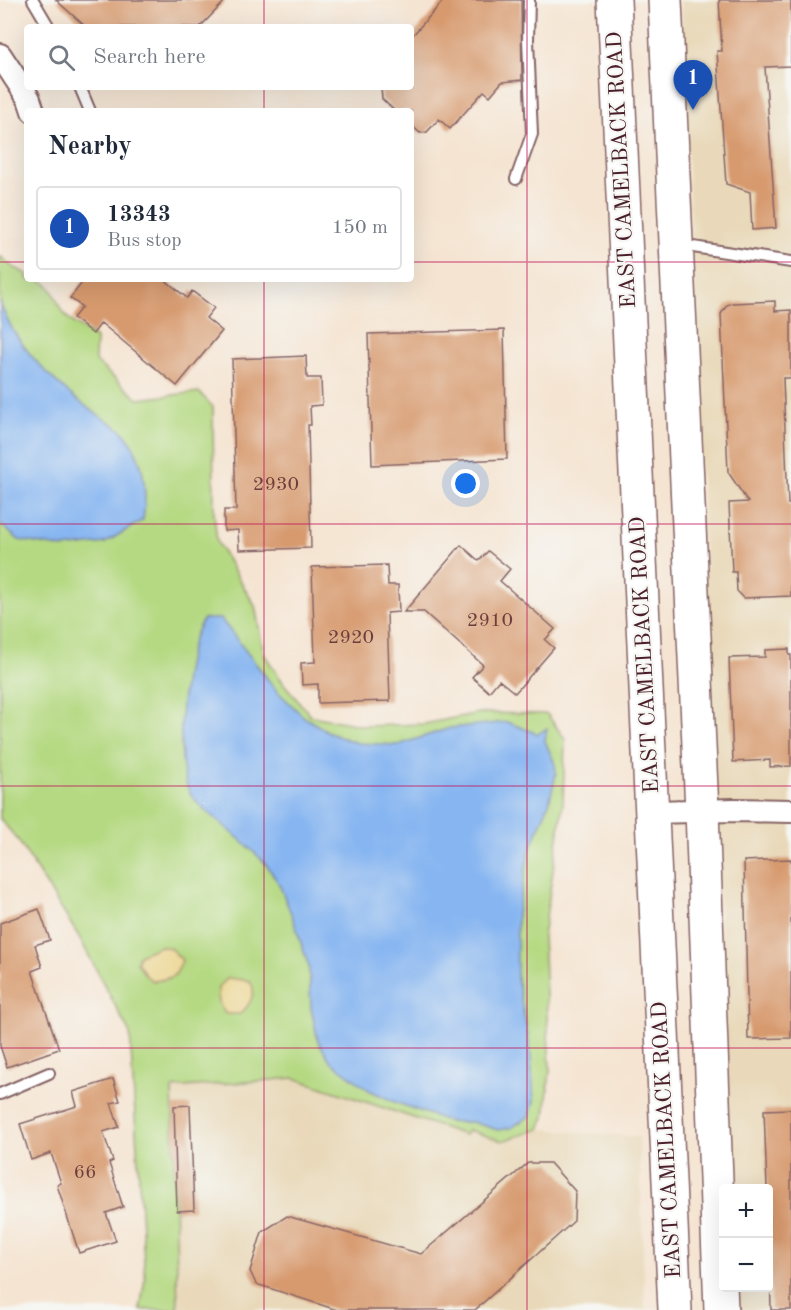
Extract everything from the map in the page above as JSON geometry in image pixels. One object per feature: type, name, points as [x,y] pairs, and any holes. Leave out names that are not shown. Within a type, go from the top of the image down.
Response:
[{"type":"main road","name":"EAST CAMELBACK ROAD","points":[[614,0],[675,1310]]},
{"type":"main road","name":"EAST CAMELBACK ROAD","points":[[665,0],[702,811],[721,1310]]},
{"type":"main road","points":[[625,230],[676,236]]},
{"type":"street","points":[[0,55],[29,99],[32,108]]},
{"type":"street","points":[[652,812],[791,811]]},
{"type":"lane","points":[[33,0],[47,24]]},
{"type":"lane","points":[[516,179],[532,134],[528,40],[529,0]]},
{"type":"lane","points":[[81,90],[89,108]]},
{"type":"lane","points":[[676,236],[791,262]]},
{"type":"lane","points":[[0,1094],[49,1073]]},
{"type":"shaded area","points":[[681,0],[791,0],[791,1310],[737,1310],[736,1292],[773,1292],[773,1184],[731,1184]]},
{"type":"shaded area","points":[[294,1078],[465,1135],[468,1130],[502,1141],[540,1129],[639,1137],[645,1310],[178,1310],[172,1088]]},
{"type":"green space","points":[[0,256],[11,266],[24,272],[24,282],[42,282],[50,287],[68,318],[96,338],[95,361],[138,399],[199,392],[213,407],[214,513],[217,542],[255,606],[264,654],[284,684],[311,716],[365,726],[424,724],[479,713],[547,714],[565,739],[563,804],[543,937],[550,1070],[545,1117],[540,1129],[502,1141],[468,1130],[465,1135],[294,1078],[172,1088],[178,1310],[140,1310],[145,1278],[130,1034],[78,935],[18,840],[0,819]]},
{"type":"sand","points":[[160,946],[170,948],[182,960],[175,974],[153,981],[146,976],[137,962],[139,955]]},
{"type":"sand","points":[[228,978],[250,981],[252,986],[253,995],[240,1014],[226,1014],[218,999],[218,988]]},
{"type":"water","points":[[0,302],[15,334],[38,364],[80,402],[121,430],[135,450],[143,472],[145,497],[143,520],[105,543],[64,548],[19,540],[0,524]]},
{"type":"water","points":[[204,619],[221,619],[277,691],[304,717],[332,734],[357,743],[398,745],[450,728],[507,722],[538,734],[547,728],[545,741],[555,764],[556,774],[549,803],[529,853],[517,914],[517,978],[530,1047],[534,1101],[530,1116],[511,1128],[498,1130],[472,1122],[450,1122],[395,1102],[369,1090],[331,1062],[318,1041],[311,1008],[309,967],[279,884],[258,856],[195,801],[185,777],[181,731],[185,677],[196,633]]},
{"type":"building","points":[[56,0],[226,0],[203,24],[83,24]]},
{"type":"building","points":[[444,0],[521,0],[522,80],[502,82],[490,96],[484,91],[450,129],[439,119],[427,132],[420,133],[414,128],[414,108],[392,108],[382,99],[381,90],[414,90],[414,34]]},
{"type":"building","points":[[719,0],[791,0],[791,66],[765,67],[776,228],[752,230],[750,192],[726,184],[717,51],[722,51]]},
{"type":"building","points":[[83,282],[168,282],[187,298],[192,291],[214,308],[206,318],[222,331],[177,386],[101,323],[93,334],[73,318],[82,307],[70,298]]},
{"type":"building","points":[[775,301],[775,311],[791,310],[791,378],[783,378],[788,504],[791,504],[791,596],[744,598],[737,591],[736,572],[732,572],[729,503],[748,502],[728,472],[721,314],[727,305],[732,303]]},
{"type":"building","points":[[504,330],[507,459],[372,465],[368,334]]},
{"type":"building","points":[[306,356],[307,378],[321,378],[322,405],[310,406],[311,425],[308,425],[311,548],[239,550],[238,530],[224,531],[224,510],[236,510],[232,359]]},
{"type":"building","points":[[461,545],[479,561],[488,551],[510,569],[500,581],[555,629],[545,640],[554,648],[515,693],[499,680],[489,692],[472,677],[483,665],[424,612],[404,612]]},
{"type":"building","points":[[387,565],[388,585],[398,585],[399,612],[387,613],[390,701],[318,703],[318,684],[302,685],[301,663],[315,662],[312,567]]},
{"type":"building","points":[[789,649],[789,655],[791,655],[791,766],[770,767],[770,760],[733,762],[729,658],[765,657],[765,650]]},
{"type":"building","points":[[791,859],[791,1038],[748,1039],[744,861]]},
{"type":"building","points":[[39,909],[50,940],[35,945],[42,967],[32,971],[59,1049],[7,1067],[0,1046],[0,923]]},
{"type":"building","points":[[113,1079],[120,1101],[111,1103],[119,1127],[103,1132],[113,1161],[109,1163],[123,1207],[106,1213],[116,1241],[79,1253],[57,1185],[61,1183],[51,1153],[31,1160],[20,1124],[77,1106],[73,1092]]},
{"type":"building","points":[[190,1105],[194,1210],[177,1211],[174,1106]]},
{"type":"building","points":[[791,1109],[791,1310],[771,1310],[773,1184],[767,1184],[764,1110]]},
{"type":"building","points":[[528,1163],[550,1163],[575,1191],[574,1221],[475,1310],[337,1310],[256,1284],[250,1271],[262,1232],[287,1216],[421,1254]]},
{"type":"place","name":"13343","points":[[693,110]]}]
